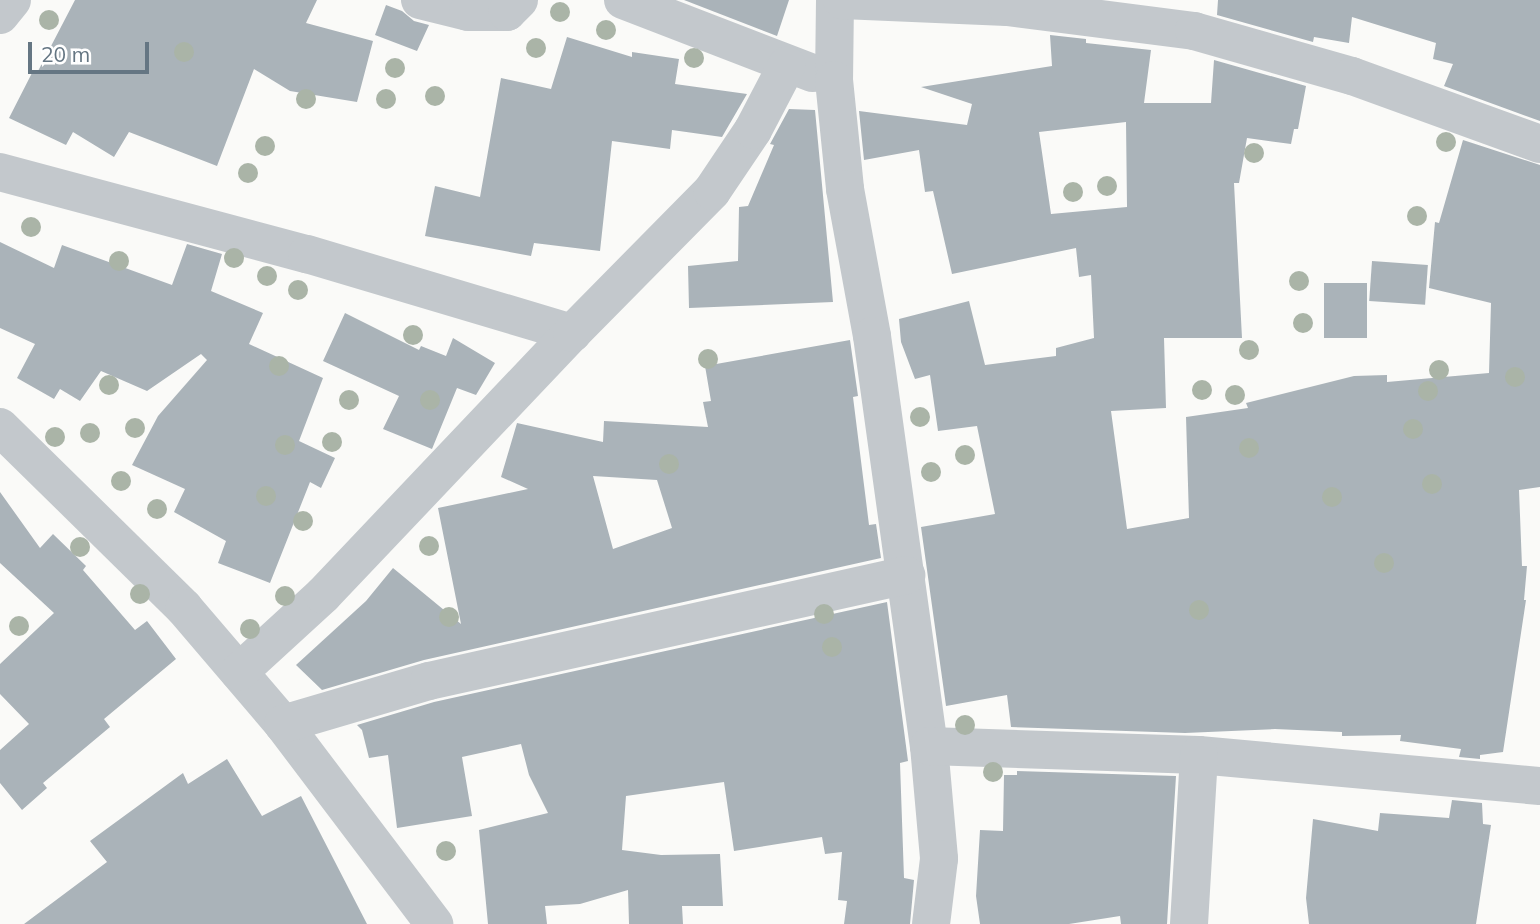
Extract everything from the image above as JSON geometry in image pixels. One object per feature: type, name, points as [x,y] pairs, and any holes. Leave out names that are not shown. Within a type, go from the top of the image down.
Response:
[{"type":"street","points":[[0,15],[12,0]]},
{"type":"street","points":[[420,0],[468,12],[507,12],[519,0]]},
{"type":"street","points":[[623,0],[787,65],[834,80]]},
{"type":"street","points":[[835,0],[834,80],[845,189],[872,336],[929,746],[939,859],[931,924]]},
{"type":"street","points":[[842,0],[1007,7],[1194,30],[1352,76],[1540,144]]},
{"type":"street","points":[[239,672],[323,594],[572,333],[712,191],[753,130],[787,65]]},
{"type":"street","points":[[0,172],[307,254],[572,333]]},
{"type":"street","points":[[0,427],[184,608],[283,724],[434,924]]},
{"type":"street","points":[[283,724],[429,681],[906,575]]},
{"type":"street","points":[[929,746],[1199,755],[1540,786]]},
{"type":"street","points":[[1189,924],[1199,755]]},
{"type":"building","points":[[75,0],[317,0],[306,23],[373,41],[357,102],[290,91],[254,69],[217,166],[129,132],[114,157],[73,132],[66,145],[9,118],[33,71],[37,73]]},
{"type":"building","points":[[684,0],[789,0],[777,36]]},
{"type":"building","points":[[1218,0],[1540,0],[1540,121],[1444,86],[1453,64],[1433,59],[1436,43],[1352,17],[1349,43],[1314,37],[1313,42],[1217,15]]},
{"type":"building","points":[[386,5],[402,11],[414,21],[429,25],[417,51],[375,35]]},
{"type":"building","points":[[1050,35],[1086,39],[1086,43],[1151,50],[1144,103],[1211,103],[1214,60],[1306,86],[1298,129],[1294,129],[1291,144],[1247,138],[1239,183],[1234,183],[1242,338],[1164,338],[1166,408],[1111,411],[1127,529],[1189,518],[1186,417],[1248,408],[1246,403],[1354,376],[1387,375],[1387,382],[1489,373],[1491,303],[1429,288],[1435,222],[1439,223],[1463,140],[1540,165],[1540,487],[1519,490],[1522,566],[1527,566],[1526,600],[1503,752],[1480,755],[1480,759],[1459,757],[1461,749],[1400,741],[1401,735],[1342,736],[1342,732],[1275,729],[1185,733],[1011,727],[1007,695],[946,706],[921,527],[995,514],[977,426],[938,431],[930,375],[915,379],[901,342],[899,319],[969,301],[985,365],[1056,356],[1056,348],[1094,338],[1091,275],[1079,277],[1076,248],[952,274],[933,191],[925,192],[919,150],[864,160],[859,111],[967,125],[972,104],[921,87],[1052,66]],"holes":[[[1126,122],[1127,207],[1051,214],[1039,132]]]},
{"type":"building","points":[[567,37],[632,57],[632,52],[679,59],[675,84],[747,94],[722,137],[672,130],[670,149],[612,141],[600,251],[534,243],[531,256],[425,236],[435,186],[480,197],[501,78],[551,89]]},
{"type":"building","points":[[789,109],[815,110],[833,302],[689,308],[688,266],[738,261],[739,207],[748,206],[774,145],[770,144]]},
{"type":"building","points":[[0,242],[54,268],[62,245],[172,285],[187,244],[222,254],[211,291],[263,313],[249,344],[323,378],[299,441],[335,458],[321,488],[310,482],[270,583],[218,563],[226,541],[174,512],[185,489],[132,465],[158,416],[207,360],[201,354],[147,391],[101,371],[80,401],[60,389],[54,399],[17,378],[35,344],[0,328]]},
{"type":"building","points":[[1372,261],[1428,265],[1425,305],[1369,301]]},
{"type":"building","points":[[1324,283],[1367,283],[1367,338],[1324,338]]},
{"type":"building","points":[[345,313],[419,350],[421,346],[446,356],[453,338],[495,363],[476,395],[457,388],[432,449],[383,429],[399,396],[323,361]]},
{"type":"building","points":[[850,340],[858,396],[853,397],[869,525],[876,524],[881,558],[424,660],[322,690],[296,665],[366,601],[393,568],[461,624],[438,508],[528,489],[501,477],[517,423],[603,442],[604,421],[708,427],[703,402],[711,401],[705,366]],"holes":[[[593,476],[657,480],[672,528],[613,549]]]},
{"type":"building","points":[[0,492],[40,548],[53,534],[86,566],[83,570],[135,630],[147,621],[176,659],[104,719],[110,727],[43,783],[47,788],[22,810],[0,783],[0,750],[29,724],[0,694],[0,664],[54,613],[0,563]]},
{"type":"building","points":[[887,602],[908,761],[900,763],[904,878],[914,880],[910,924],[844,924],[847,901],[838,900],[842,852],[825,854],[822,837],[734,851],[724,782],[626,796],[622,850],[661,855],[720,854],[723,906],[682,906],[683,924],[629,924],[628,890],[580,904],[545,906],[547,924],[488,924],[479,830],[548,813],[529,775],[521,744],[462,757],[472,816],[397,828],[388,755],[369,758],[362,730],[357,725],[434,702]]},
{"type":"building","points":[[227,759],[262,816],[301,796],[367,924],[24,924],[107,862],[90,841],[183,773],[188,784]]},
{"type":"building","points":[[1017,771],[1176,776],[1167,924],[1121,924],[1120,916],[1069,924],[980,924],[976,896],[980,830],[1003,831],[1004,775],[1017,775]]},
{"type":"building","points":[[1452,800],[1482,803],[1483,824],[1491,825],[1476,924],[1309,924],[1306,898],[1313,819],[1378,831],[1380,813],[1449,818]]}]
